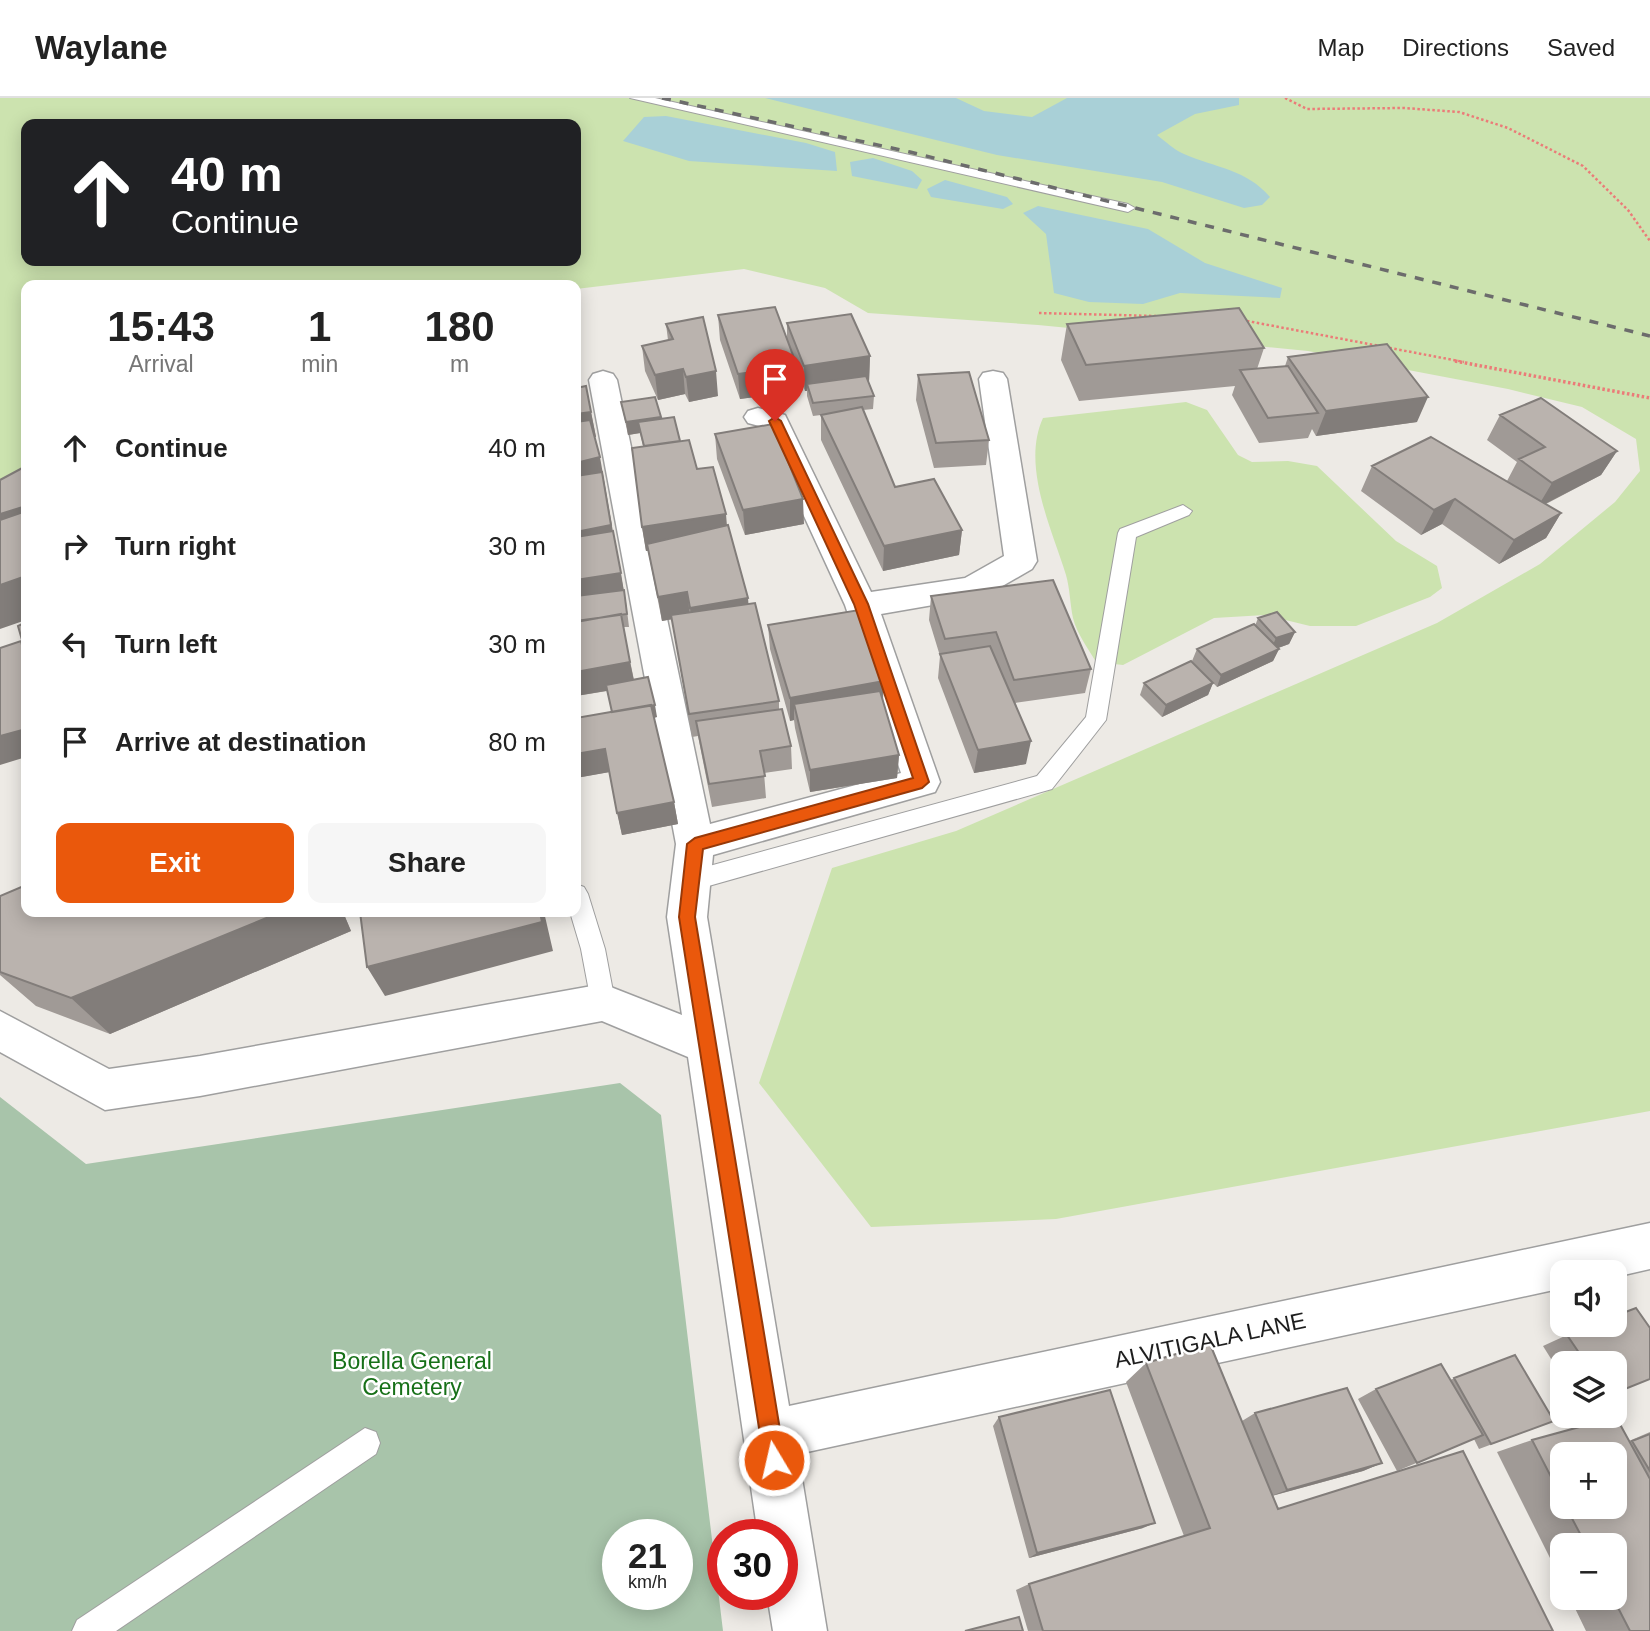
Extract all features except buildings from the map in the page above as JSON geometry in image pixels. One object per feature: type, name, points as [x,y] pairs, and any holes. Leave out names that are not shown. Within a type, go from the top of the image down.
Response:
[{"type":"street","points":[[861,604],[973,587],[1021,561],[993,379]]},
{"type":"street","points":[[603,380],[695,844],[687,917],[800,1631]]},
{"type":"street","points":[[695,844],[922,782],[861,604],[775,421],[758,417]]},
{"type":"street","points":[[0,1030],[105,1090],[200,1076],[603,1003],[705,1044]]},
{"type":"street","name":"ALVITIGALA LANE","points":[[770,1435],[1650,1247]]},
{"type":"lane","points":[[637,98],[1128,208]]},
{"type":"lane","points":[[691,881],[1044,783],[1096,720],[1119,596],[1127,533],[1184,511]]},
{"type":"lane","points":[[581,910],[593,949],[603,1003]]},
{"type":"lane","points":[[88,1631],[365,1443]]},
{"type":"path","points":[[1285,98],[1307,109],[1404,108],[1459,112],[1508,128],[1583,166],[1628,210],[1650,241]]},
{"type":"path","points":[[1039,313],[1164,316]]},
{"type":"path","points":[[1233,318],[1650,398]]},
{"type":"green space","points":[[0,98],[1650,98],[1650,1111],[1056,1219],[871,1227],[759,1083],[832,868],[956,831],[1437,623],[1540,564],[1615,502],[1640,471],[1636,439],[1582,407],[1508,389],[1308,351],[1038,325],[868,313],[825,288],[744,269],[581,288],[581,280],[21,280],[21,509],[0,518]]},
{"type":"green space","points":[[1186,402],[1207,410],[1238,455],[1252,462],[1288,461],[1317,466],[1396,541],[1437,566],[1442,588],[1430,597],[1356,626],[1310,626],[1265,615],[1214,618],[1123,665],[1096,662],[1075,624],[1066,575],[1041,497],[1035,456],[1043,418]]},
{"type":"green space","name":"Borella General Cemetery","points":[[620,1083],[661,1115],[710,1519],[707,1519],[707,1610],[720,1610],[723,1631],[0,1631],[0,1097],[86,1164]]},
{"type":"water","points":[[765,98],[956,98],[984,111],[1032,117],[1067,98],[1239,98],[1239,105],[1195,114],[1157,135],[1180,152],[1251,180],[1270,197],[1262,205],[1244,208],[1162,182],[997,155]]},
{"type":"water","points":[[666,116],[806,143],[835,152],[837,171],[689,161],[623,141],[644,117]]},
{"type":"water","points":[[873,158],[912,171],[922,180],[917,189],[852,176],[850,162]]},
{"type":"water","points":[[945,180],[1007,197],[1013,204],[1003,209],[931,197],[927,189]]},
{"type":"water","points":[[1038,206],[1148,229],[1205,263],[1282,288],[1280,298],[1180,293],[1143,304],[1089,302],[1054,293],[1046,234],[1023,213]]},
{"type":"railway","points":[[662,98],[910,152],[1650,336]]},
{"type":"route","points":[[774,1460],[705,1044],[687,917],[695,844],[922,782],[861,604],[775,421]]}]
